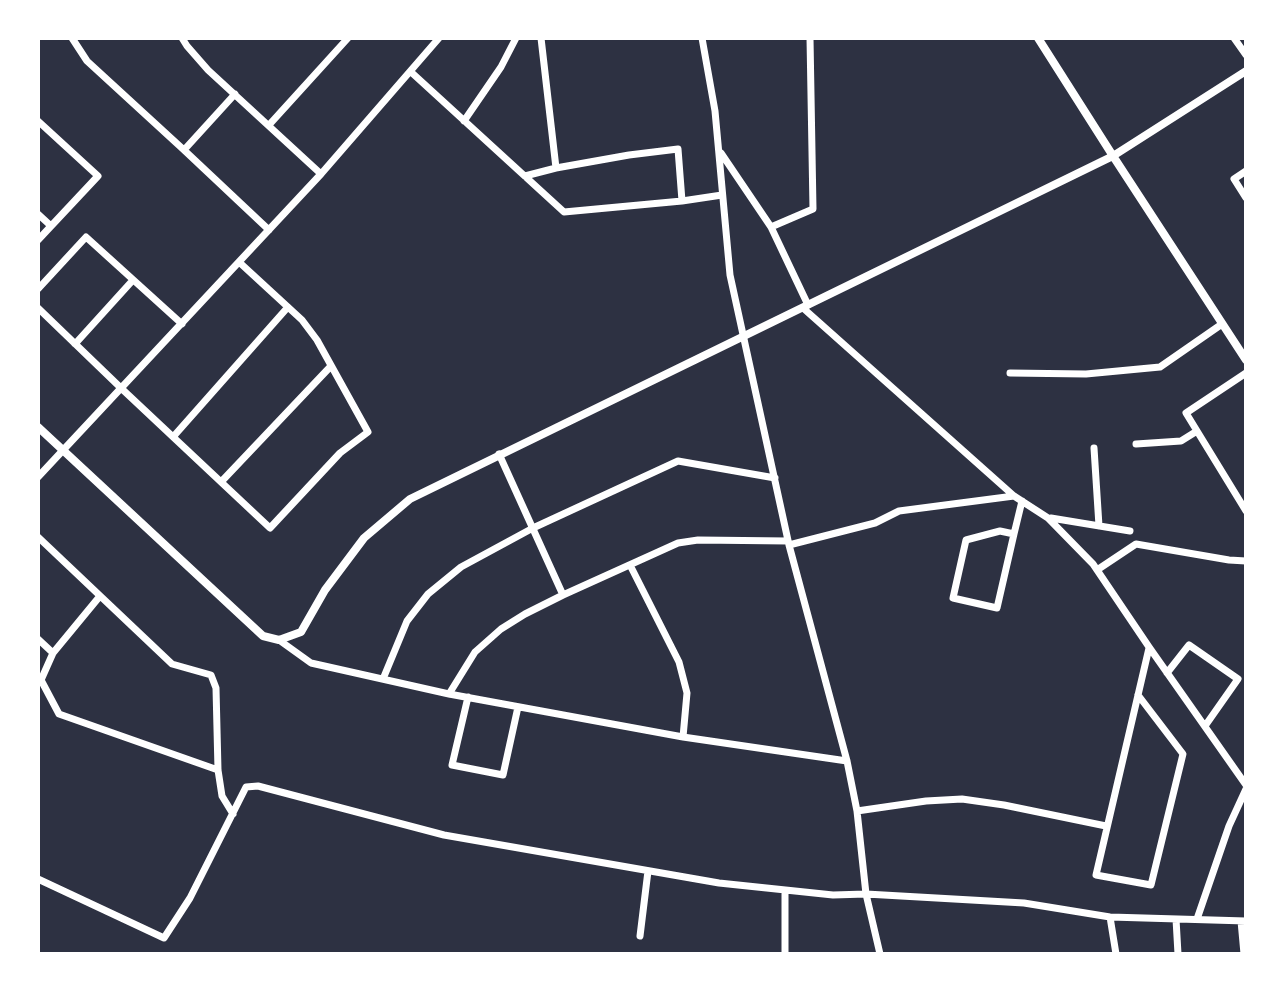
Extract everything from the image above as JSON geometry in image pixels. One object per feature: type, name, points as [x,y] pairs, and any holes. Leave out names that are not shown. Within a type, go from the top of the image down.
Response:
[{"type":"street","points":[[72,38],[87,61],[269,230]]},
{"type":"street","points":[[182,38],[208,70],[321,174]]},
{"type":"street","points":[[269,125],[348,38]]},
{"type":"street","points":[[38,477],[321,174],[439,38]]},
{"type":"street","points":[[464,121],[501,67],[516,38]]},
{"type":"street","points":[[541,38],[556,168]]},
{"type":"street","points":[[702,38],[715,111],[730,275],[789,543],[847,761],[857,811],[866,894],[880,954]]},
{"type":"street","points":[[771,227],[813,209],[810,38]]},
{"type":"street","points":[[1038,38],[1246,360]]},
{"type":"street","points":[[1234,38],[1246,55]]},
{"type":"street","points":[[279,640],[301,632],[325,590],[364,538],[410,499],[1113,156],[1246,71]]},
{"type":"street","points":[[411,72],[564,212],[722,195]]},
{"type":"street","points":[[184,150],[235,94]]},
{"type":"street","points":[[38,121],[98,176],[38,240]]},
{"type":"street","points":[[525,176],[629,155],[678,149],[682,201]]},
{"type":"street","points":[[718,149],[771,227],[806,306],[1018,498],[1048,518],[1097,570],[1246,787],[1197,919]]},
{"type":"street","points":[[1246,171],[1234,179],[1246,198]]},
{"type":"street","points":[[38,214],[51,226]]},
{"type":"street","points":[[38,289],[86,237],[182,324]]},
{"type":"street","points":[[38,308],[270,528],[340,453],[368,432],[317,340],[302,320],[239,262]]},
{"type":"street","points":[[75,344],[133,280]]},
{"type":"street","points":[[173,437],[288,307]]},
{"type":"street","points":[[1010,373],[1086,374],[1160,367],[1222,324]]},
{"type":"street","points":[[221,482],[331,366]]},
{"type":"street","points":[[1246,373],[1186,413],[1246,511]]},
{"type":"street","points":[[38,427],[263,636],[279,640],[311,663],[518,707],[683,737],[847,761]]},
{"type":"street","points":[[1136,444],[1181,441],[1197,431]]},
{"type":"street","points":[[1094,448],[1099,526]]},
{"type":"street","points":[[499,454],[563,595]]},
{"type":"street","points":[[383,679],[407,621],[428,594],[461,567],[533,528],[678,461],[775,478]]},
{"type":"street","points":[[1014,534],[1000,531],[966,540],[953,598],[997,608],[1014,534],[1018,498]]},
{"type":"street","points":[[449,694],[475,652],[501,629],[563,595],[678,543],[698,540],[789,543],[875,523],[899,511],[1018,498]]},
{"type":"street","points":[[1048,518],[1130,531]]},
{"type":"street","points":[[38,537],[172,664],[211,675],[216,688],[218,770],[222,796],[233,814]]},
{"type":"street","points":[[1097,570],[1136,544],[1246,561]]},
{"type":"street","points":[[630,565],[679,662],[687,693],[683,737]]},
{"type":"street","points":[[100,596],[53,653],[39,680],[59,714],[218,770]]},
{"type":"street","points":[[38,639],[53,653]]},
{"type":"street","points":[[1167,673],[1189,645],[1238,679],[1205,726]]},
{"type":"street","points":[[1138,695],[1183,754],[1151,885],[1096,875],[1149,647]]},
{"type":"street","points":[[468,697],[452,765],[503,775],[518,707]]},
{"type":"street","points":[[38,879],[164,938],[190,898],[246,787],[258,786],[444,835],[719,883],[833,895],[1024,903],[1110,917],[1244,921],[1244,954]]},
{"type":"street","points":[[857,811],[962,799],[1106,826]]},
{"type":"street","points":[[640,936],[648,871]]},
{"type":"street","points":[[785,890],[785,954]]},
{"type":"street","points":[[1110,917],[1116,954]]},
{"type":"street","points":[[1176,919],[1178,954]]}]
